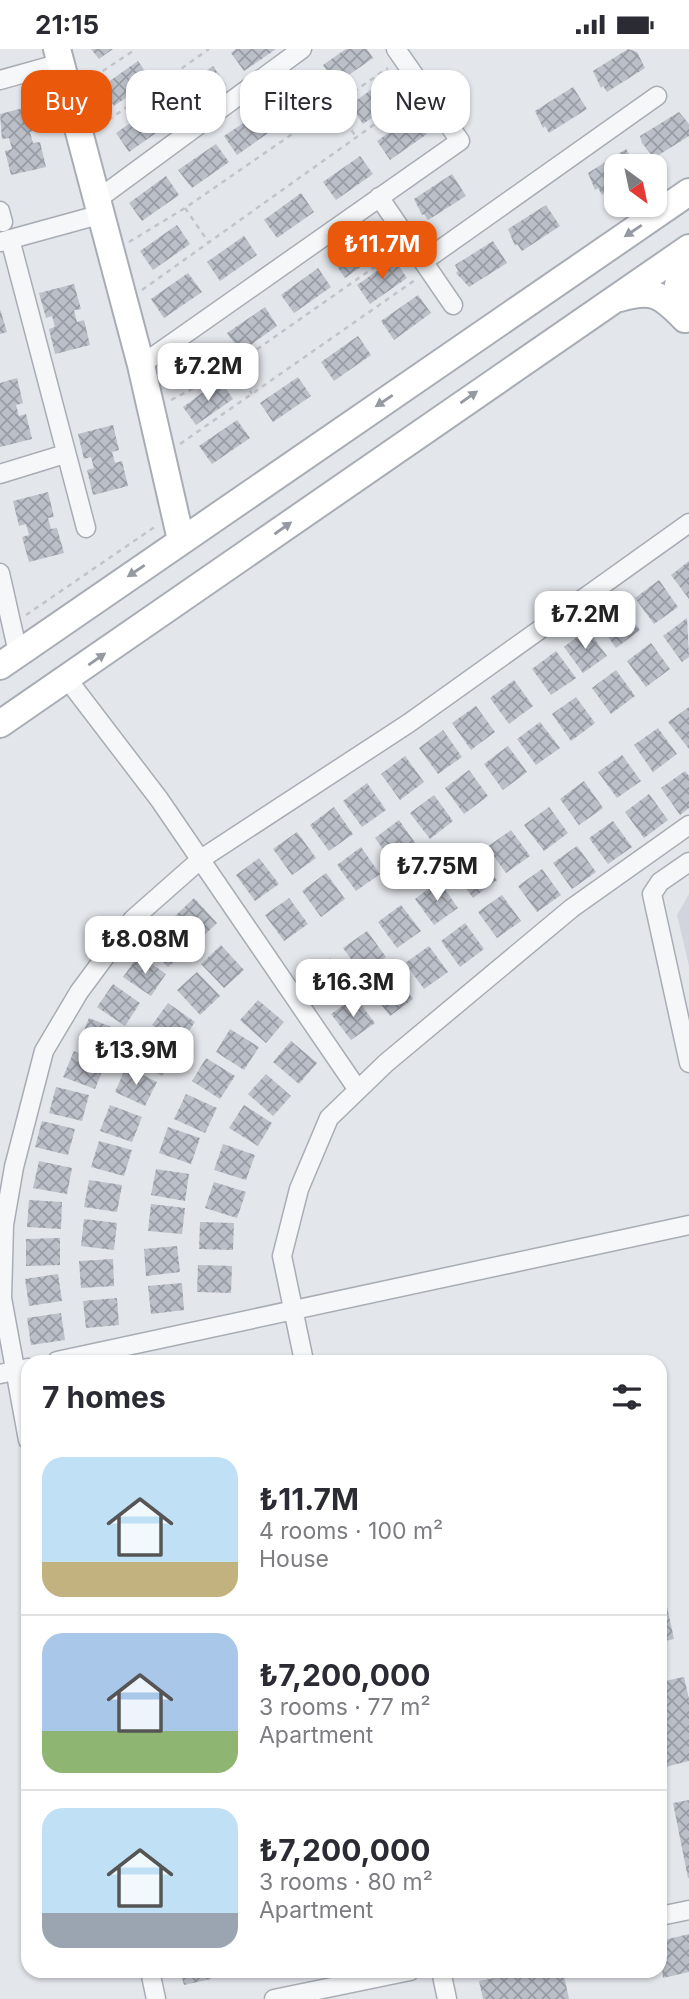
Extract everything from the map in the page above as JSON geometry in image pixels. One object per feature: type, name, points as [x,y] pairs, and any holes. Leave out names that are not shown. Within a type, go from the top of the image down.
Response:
[{"type":"main road","points":[[59,56],[141,365],[181,540]]},
{"type":"main road","points":[[9,659],[689,192]]},
{"type":"main road","points":[[0,724],[68,680],[689,247]]},
{"type":"main road","points":[[687,321],[678,285],[689,258]]},
{"type":"main road","points":[[611,300],[641,292],[665,298],[687,321]]},
{"type":"street","points":[[86,529],[5,240],[100,206],[302,49]]},
{"type":"street","points":[[399,53],[411,70]]},
{"type":"street","points":[[0,79],[59,56]]},
{"type":"street","points":[[427,266],[657,96]]},
{"type":"street","points":[[141,365],[460,141],[454,133]]},
{"type":"street","points":[[379,197],[453,305]]},
{"type":"street","points":[[0,474],[65,454]]},
{"type":"street","points":[[21,1406],[2,1298],[4,1225],[14,1167],[44,1051],[79,992],[133,919],[201,859],[409,723],[689,523]]},
{"type":"street","points":[[0,573],[12,625],[9,659]]},
{"type":"street","points":[[68,680],[201,859],[358,1090]]},
{"type":"street","points":[[303,1355],[282,1256],[299,1189],[329,1118],[358,1090],[572,908],[689,825]]},
{"type":"street","points":[[689,862],[660,882],[652,894],[689,1063]]},
{"type":"street","points":[[85,1355],[689,1225]]},
{"type":"street","points":[[667,1915],[689,1910]]},
{"type":"street","points":[[151,1978],[156,1999]]},
{"type":"street","points":[[274,1999],[376,1978]]},
{"type":"street","points":[[442,1978],[447,1999]]},
{"type":"path","points":[[104,70],[136,49]]},
{"type":"path","points":[[112,117],[209,49]]},
{"type":"path","points":[[357,86],[399,53]]},
{"type":"path","points":[[138,293],[371,128]]},
{"type":"path","points":[[126,243],[185,208],[293,133]]},
{"type":"path","points":[[353,133],[357,138]]},
{"type":"path","points":[[185,208],[209,243]]},
{"type":"path","points":[[167,402],[233,366],[411,242]]},
{"type":"path","points":[[178,445],[427,266]]},
{"type":"path","points":[[233,366],[251,394]]},
{"type":"path","points":[[12,625],[159,525]]},
{"type":"shaded area","points":[[689,894],[689,966],[677,915]]},
{"type":"building","points":[[91,49],[113,49],[99,59]]},
{"type":"building","points":[[236,49],[276,49],[245,70],[231,53]]},
{"type":"building","points":[[346,49],[367,49],[373,58],[356,70],[326,70],[323,65]]},
{"type":"building","points":[[628,49],[637,52],[645,68],[607,92],[603,86],[601,88],[593,71]]},
{"type":"building","points":[[138,61],[144,70],[126,70],[126,98],[114,106],[112,79]]},
{"type":"building","points":[[573,87],[587,109],[549,133],[545,126],[543,128],[535,111]]},
{"type":"building","points":[[371,90],[371,118],[363,124],[357,115],[357,100]]},
{"type":"building","points":[[21,109],[21,133],[30,133],[33,143],[40,142],[46,167],[11,175],[5,151],[12,149],[9,138],[2,139],[0,114]]},
{"type":"building","points":[[679,112],[689,124],[689,136],[660,154],[651,154],[640,136]]},
{"type":"building","points":[[240,125],[240,133],[268,133],[237,155],[224,136]]},
{"type":"building","points":[[126,126],[126,133],[156,133],[129,152],[116,133]]},
{"type":"building","points":[[388,133],[427,134],[390,160],[377,141]]},
{"type":"building","points":[[216,144],[229,162],[192,188],[178,170]]},
{"type":"building","points":[[360,156],[373,174],[336,200],[323,182]]},
{"type":"building","points":[[604,163],[602,195],[598,188],[595,190],[588,173]]},
{"type":"building","points":[[452,174],[466,196],[428,220],[422,215],[414,199]]},
{"type":"building","points":[[166,176],[179,195],[142,221],[129,203]]},
{"type":"building","points":[[301,193],[314,212],[277,238],[264,220]]},
{"type":"building","points":[[546,205],[560,226],[522,251],[517,244],[515,246],[508,229]]},
{"type":"building","points":[[177,225],[190,244],[153,270],[140,251]]},
{"type":"building","points":[[369,233],[382,252],[345,278],[332,259]]},
{"type":"building","points":[[244,236],[257,255],[220,281],[207,262]]},
{"type":"building","points":[[493,241],[507,263],[469,287],[456,273],[458,271],[455,265]]},
{"type":"building","points":[[394,259],[407,278],[370,304],[357,285]]},
{"type":"building","points":[[318,268],[331,287],[294,313],[281,295]]},
{"type":"building","points":[[188,273],[202,292],[164,318],[151,299]]},
{"type":"building","points":[[74,284],[81,309],[74,310],[77,322],[84,320],[90,345],[55,354],[49,329],[55,327],[52,316],[46,318],[39,293]]},
{"type":"building","points":[[418,295],[431,313],[394,340],[381,321]]},
{"type":"building","points":[[265,307],[277,326],[241,352],[227,333]]},
{"type":"building","points":[[0,309],[7,332],[0,334]]},
{"type":"building","points":[[358,336],[371,355],[334,381],[321,362]]},
{"type":"building","points":[[207,344],[220,362],[183,389],[170,370]]},
{"type":"building","points":[[298,377],[311,396],[273,422],[260,403]]},
{"type":"building","points":[[17,378],[23,403],[16,405],[19,416],[26,414],[32,439],[0,447],[0,383]]},
{"type":"building","points":[[220,380],[233,399],[196,425],[183,407]]},
{"type":"building","points":[[237,420],[250,438],[212,464],[199,446]]},
{"type":"building","points":[[113,425],[119,450],[112,452],[115,463],[122,461],[128,486],[93,495],[87,470],[94,468],[91,457],[84,459],[78,434]]},
{"type":"building","points":[[48,492],[54,517],[48,518],[51,529],[57,528],[64,553],[29,562],[22,537],[29,535],[26,524],[19,526],[13,501]]},
{"type":"building","points":[[689,561],[689,599],[671,575]]},
{"type":"building","points":[[659,580],[678,607],[654,624],[635,598]]},
{"type":"building","points":[[621,604],[640,630],[616,648],[597,621]]},
{"type":"building","points":[[687,618],[689,657],[682,662],[663,636]]},
{"type":"building","points":[[587,629],[607,656],[583,673],[564,647]]},
{"type":"building","points":[[651,643],[670,669],[646,687],[627,661]]},
{"type":"building","points":[[556,651],[576,678],[551,695],[532,669]]},
{"type":"building","points":[[616,670],[635,696],[611,714],[592,688]]},
{"type":"building","points":[[514,680],[533,706],[509,724],[490,698]]},
{"type":"building","points":[[576,697],[595,723],[571,741],[552,714]]},
{"type":"building","points":[[476,706],[495,732],[471,750],[452,723]]},
{"type":"building","points":[[689,707],[689,749],[668,722]]},
{"type":"building","points":[[540,722],[560,748],[536,765],[517,739]]},
{"type":"building","points":[[658,728],[677,754],[653,772],[634,745]]},
{"type":"building","points":[[443,730],[462,757],[438,774],[419,748]]},
{"type":"building","points":[[508,746],[527,772],[503,790],[484,764]]},
{"type":"building","points":[[622,755],[641,781],[617,798],[598,772]]},
{"type":"building","points":[[405,756],[424,782],[400,800],[381,774]]},
{"type":"building","points":[[469,770],[488,796],[464,814],[445,788]]},
{"type":"building","points":[[685,771],[689,776],[689,808],[680,815],[661,788]]},
{"type":"building","points":[[584,781],[603,808],[579,825],[560,799]]},
{"type":"building","points":[[367,783],[386,810],[362,827],[343,801]]},
{"type":"building","points":[[649,794],[668,820],[644,838],[625,812]]},
{"type":"building","points":[[434,795],[453,821],[430,839],[410,813]]},
{"type":"building","points":[[334,807],[353,834],[329,851],[310,825]]},
{"type":"building","points":[[549,807],[568,833],[544,851],[524,825]]},
{"type":"building","points":[[399,820],[418,847],[394,864],[375,838]]},
{"type":"building","points":[[613,821],[632,847],[608,864],[589,838]]},
{"type":"building","points":[[511,830],[530,856],[506,873],[487,847]]},
{"type":"building","points":[[297,832],[316,858],[292,875],[273,849]]},
{"type":"building","points":[[577,846],[596,872],[572,889],[553,863]]},
{"type":"building","points":[[361,847],[380,874],[356,891],[337,865]]},
{"type":"building","points":[[477,854],[497,880],[473,898],[454,872]]},
{"type":"building","points":[[259,858],[279,884],[255,901],[236,875]]},
{"type":"building","points":[[542,869],[561,895],[537,912],[518,886]]},
{"type":"building","points":[[326,873],[345,899],[321,917],[302,891]]},
{"type":"building","points":[[439,881],[458,908],[434,925],[415,899]]},
{"type":"building","points":[[502,895],[521,921],[497,938],[478,912]]},
{"type":"building","points":[[194,898],[217,923],[197,942],[174,917]]},
{"type":"building","points":[[289,898],[308,924],[284,941],[265,915]]},
{"type":"building","points":[[401,905],[421,931],[397,948],[378,922]]},
{"type":"building","points":[[465,923],[484,949],[460,967],[441,941]]},
{"type":"building","points":[[165,924],[188,949],[168,967],[145,943]]},
{"type":"building","points":[[367,931],[386,957],[362,974],[343,948]]},
{"type":"building","points":[[221,945],[244,970],[224,988],[201,964]]},
{"type":"building","points":[[429,946],[448,972],[424,989],[405,963]]},
{"type":"building","points":[[139,955],[166,974],[151,996],[123,977]]},
{"type":"building","points":[[330,958],[349,984],[326,1002],[306,975]]},
{"type":"building","points":[[197,972],[220,996],[200,1015],[177,990]]},
{"type":"building","points":[[394,973],[413,999],[390,1016],[370,990]]},
{"type":"building","points":[[113,984],[140,1003],[125,1026],[97,1007]]},
{"type":"building","points":[[355,997],[375,1023],[351,1040],[331,1014]]},
{"type":"building","points":[[258,1000],[284,1022],[266,1043],[240,1020]]},
{"type":"building","points":[[168,1003],[195,1022],[180,1044],[152,1025]]},
{"type":"building","points":[[89,1018],[121,1031],[110,1056],[79,1043]]},
{"type":"building","points":[[230,1029],[259,1047],[244,1070],[216,1052]]},
{"type":"building","points":[[147,1035],[176,1053],[162,1076],[133,1058]]},
{"type":"building","points":[[291,1041],[317,1063],[299,1084],[273,1062]]},
{"type":"building","points":[[74,1051],[105,1064],[95,1089],[63,1077]]},
{"type":"building","points":[[206,1058],[235,1076],[220,1099],[192,1081]]},
{"type":"building","points":[[126,1067],[157,1082],[145,1106],[115,1092]]},
{"type":"building","points":[[266,1074],[291,1096],[273,1116],[248,1094]]},
{"type":"building","points":[[56,1087],[89,1095],[82,1121],[49,1113]]},
{"type":"building","points":[[186,1094],[217,1108],[205,1133],[174,1119]]},
{"type":"building","points":[[110,1105],[142,1117],[132,1142],[100,1131]]},
{"type":"building","points":[[244,1105],[272,1123],[258,1146],[229,1128]]},
{"type":"building","points":[[42,1121],[75,1129],[68,1155],[35,1147]]},
{"type":"building","points":[[168,1127],[200,1138],[191,1164],[159,1153]]},
{"type":"building","points":[[99,1141],[132,1150],[124,1176],[91,1167]]},
{"type":"building","points":[[223,1144],[255,1155],[246,1180],[214,1170]]},
{"type":"building","points":[[39,1161],[72,1168],[67,1194],[33,1188]]},
{"type":"building","points":[[156,1169],[189,1174],[185,1201],[151,1195]]},
{"type":"building","points":[[89,1180],[122,1185],[117,1212],[84,1207]]},
{"type":"building","points":[[214,1182],[246,1192],[237,1218],[205,1208]]},
{"type":"building","points":[[29,1200],[62,1202],[61,1229],[27,1227]]},
{"type":"building","points":[[151,1204],[185,1208],[182,1234],[148,1231]]},
{"type":"building","points":[[84,1219],[117,1223],[114,1250],[81,1246]]},
{"type":"building","points":[[200,1222],[234,1223],[233,1250],[199,1249]]},
{"type":"building","points":[[60,1238],[60,1265],[26,1266],[26,1239]]},
{"type":"building","points":[[177,1246],[180,1272],[146,1276],[144,1249]]},
{"type":"building","points":[[113,1259],[114,1286],[81,1288],[79,1261]]},
{"type":"building","points":[[198,1265],[232,1266],[231,1293],[197,1292]]},
{"type":"building","points":[[58,1274],[62,1301],[29,1306],[25,1279]]},
{"type":"building","points":[[182,1283],[184,1310],[151,1314],[148,1286]]},
{"type":"building","points":[[117,1298],[119,1325],[86,1328],[83,1301]]},
{"type":"building","points":[[61,1313],[65,1340],[31,1345],[27,1318]]},
{"type":"building","points":[[667,1607],[674,1639],[667,1640]]},
{"type":"building","points":[[684,1677],[689,1699],[689,1761],[667,1766],[667,1681]]},
{"type":"building","points":[[689,1800],[689,1878],[688,1878],[673,1803]]},
{"type":"building","points":[[689,1934],[689,1972],[667,1977],[667,1939]]},
{"type":"building","points":[[182,1978],[211,1979],[184,1985]]},
{"type":"building","points":[[494,1978],[564,1978],[569,1999],[483,1999],[479,1981]]}]
